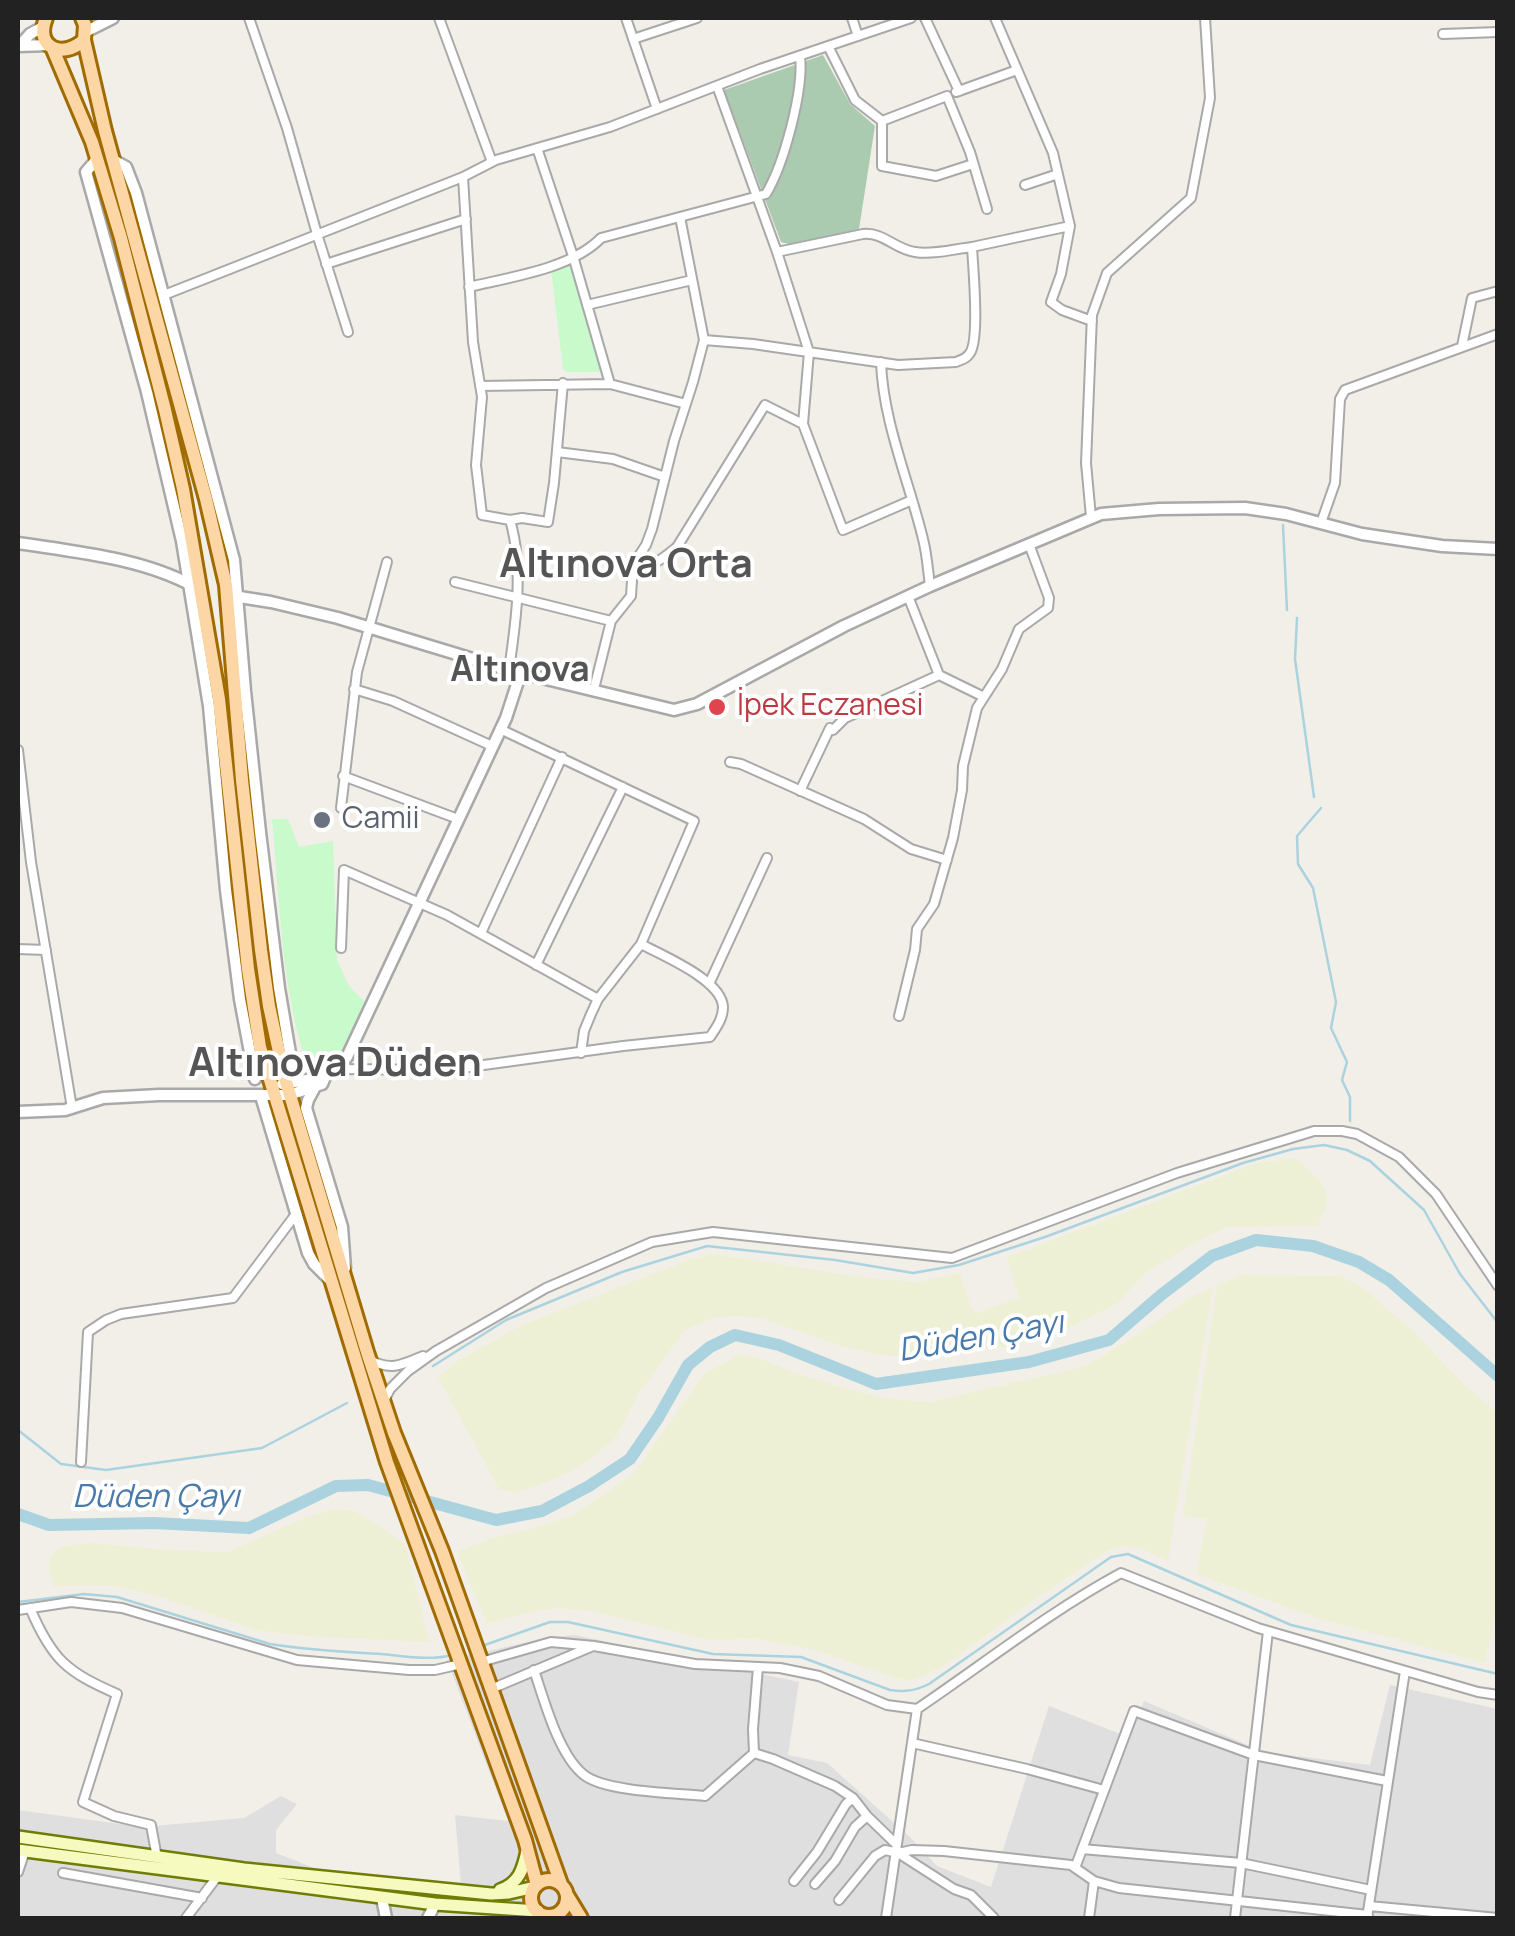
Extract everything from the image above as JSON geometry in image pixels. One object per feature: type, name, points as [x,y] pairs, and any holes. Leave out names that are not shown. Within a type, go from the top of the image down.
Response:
[{"type":"main road","points":[[44,21],[44,36],[97,159],[166,410],[183,489],[195,583],[220,699],[265,1093],[386,1462],[527,1851],[536,1886],[532,1897],[545,1915]]},
{"type":"main road","points":[[51,46],[73,49],[85,25]]},
{"type":"main road","points":[[85,25],[113,160],[231,598],[242,780],[269,1006],[288,1089],[383,1401],[442,1551],[564,1890],[582,1918]]},
{"type":"main road","points":[[195,583],[223,570]]},
{"type":"main road","points":[[202,607],[231,598]]},
{"type":"main road","points":[[18,1837],[383,1885],[509,1894],[550,1880],[564,1890]]},
{"type":"main road","points":[[22,1850],[382,1898],[545,1915],[562,1910],[564,1890]]},
{"type":"main road","points":[[491,1894],[512,1886],[527,1851]]},
{"type":"main road","points":[[481,1908],[509,1918]]},
{"type":"street","points":[[85,25],[113,18]]},
{"type":"street","points":[[249,18],[287,128],[348,332]]},
{"type":"street","points":[[439,18],[492,162]]},
{"type":"street","points":[[626,18],[657,109]]},
{"type":"street","points":[[633,38],[698,18]]},
{"type":"street","points":[[852,18],[858,36]]},
{"type":"street","points":[[164,295],[464,177],[492,162],[610,126],[911,18]]},
{"type":"street","points":[[925,18],[959,91]]},
{"type":"street","points":[[995,18],[1054,153],[1070,226],[1052,302],[1062,310],[1092,320]]},
{"type":"street","points":[[1091,517],[1086,463],[1092,320],[1106,273],[1191,198],[1210,98],[1205,18]]},
{"type":"street","points":[[19,45],[44,21]]},
{"type":"street","points":[[1443,34],[1498,32]]},
{"type":"street","points":[[19,45],[51,46]]},
{"type":"street","points":[[828,46],[856,100],[882,121]]},
{"type":"street","points":[[470,287],[547,268],[592,248],[601,238],[766,194],[775,178],[802,74],[800,56]]},
{"type":"street","points":[[882,121],[1017,70]]},
{"type":"street","points":[[717,86],[777,252],[808,352],[803,424],[843,530],[912,500]]},
{"type":"street","points":[[947,96],[986,209]]},
{"type":"street","points":[[882,121],[882,166],[936,176],[973,164]]},
{"type":"street","points":[[538,148],[610,384]]},
{"type":"street","points":[[113,160],[126,167],[234,560],[231,598],[292,1065]]},
{"type":"street","points":[[1025,185],[1058,174]]},
{"type":"street","points":[[464,177],[473,342],[482,397],[476,465],[482,515],[548,522],[562,383]]},
{"type":"street","points":[[594,689],[611,621],[631,596],[633,565],[652,530],[704,340],[680,217]]},
{"type":"street","points":[[326,264],[466,219]]},
{"type":"street","points":[[777,252],[876,233],[911,252],[972,247],[1070,226]]},
{"type":"street","points":[[704,340],[898,365],[956,362],[968,356],[973,347],[972,247]]},
{"type":"street","points":[[587,305],[692,280]]},
{"type":"street","points":[[1462,346],[1472,298],[1498,291]]},
{"type":"street","points":[[1321,524],[1336,484],[1340,399],[1345,390],[1498,334]]},
{"type":"street","points":[[882,362],[882,378],[924,542],[930,586]]},
{"type":"street","points":[[480,386],[610,384],[686,404]]},
{"type":"street","points":[[633,565],[648,566],[676,546],[765,404],[803,424]]},
{"type":"street","points":[[557,452],[613,459],[665,477]]},
{"type":"street","points":[[231,598],[271,602],[515,671],[674,710],[697,704],[908,596],[1102,514],[1246,508],[1362,534],[1498,549]]},
{"type":"street","points":[[18,1112],[66,1110],[104,1098],[265,1093],[315,1087],[347,1057],[500,729],[515,671],[515,536],[510,520]]},
{"type":"street","points":[[18,543],[100,556],[195,583],[226,890],[245,1036],[255,1079]]},
{"type":"street","points":[[899,1016],[917,929],[934,904],[947,860],[977,708],[1002,669],[1018,628],[1048,608],[1049,598],[1029,544]]},
{"type":"street","points":[[341,808],[354,690],[387,562]]},
{"type":"street","points":[[455,582],[611,621]]},
{"type":"street","points":[[908,596],[939,674],[984,697]]},
{"type":"street","points":[[800,791],[831,729],[939,674]]},
{"type":"street","points":[[354,690],[394,701],[492,746]]},
{"type":"street","points":[[500,729],[694,821],[641,944],[598,999],[580,1052]]},
{"type":"street","points":[[18,750],[31,862],[72,1108]]},
{"type":"street","points":[[481,933],[562,757]]},
{"type":"street","points":[[730,762],[864,819],[911,849],[947,860]]},
{"type":"street","points":[[344,776],[458,820]]},
{"type":"street","points":[[536,965],[623,787]]},
{"type":"street","points":[[709,984],[767,858]]},
{"type":"street","points":[[341,948],[344,870],[420,902],[598,999]]},
{"type":"street","points":[[288,1089],[330,1073],[447,1070],[710,1038],[722,1019],[723,1005],[718,992],[641,944]]},
{"type":"street","points":[[18,949],[46,950]]},
{"type":"street","points":[[269,1006],[279,988]]},
{"type":"street","points":[[240,999],[255,1014]]},
{"type":"street","points":[[315,1087],[306,1108],[342,1227],[345,1279]]},
{"type":"street","points":[[265,1093],[308,1253],[329,1279]]},
{"type":"street","points":[[383,1401],[408,1370],[436,1350],[546,1288],[652,1242],[713,1232],[952,1258],[1177,1173],[1314,1131],[1357,1134],[1399,1157],[1436,1194],[1498,1286]]},
{"type":"street","points":[[81,1462],[88,1332],[121,1314],[233,1298],[296,1214]]},
{"type":"street","points":[[370,1360],[384,1367],[395,1366],[436,1350]]},
{"type":"street","points":[[481,1662],[551,1642],[594,1646],[694,1664],[780,1668],[819,1676],[887,1705],[917,1709],[1077,1596],[1120,1573],[1268,1632],[1478,1692],[1498,1694]]},
{"type":"street","points":[[18,1610],[71,1602],[110,1606],[297,1660],[409,1670],[461,1664]]},
{"type":"street","points":[[30,1608],[56,1658],[82,1679],[117,1694],[83,1802],[114,1816],[151,1825],[157,1858]]},
{"type":"street","points":[[1235,1918],[1268,1632]]},
{"type":"street","points":[[491,1688],[594,1646]]},
{"type":"street","points":[[754,1753],[758,1667]]},
{"type":"street","points":[[534,1670],[557,1736],[579,1771],[598,1783],[706,1796],[754,1753]]},
{"type":"street","points":[[1368,1913],[1404,1670]]},
{"type":"street","points":[[886,1918],[917,1709]]},
{"type":"street","points":[[1075,1868],[1134,1712],[1254,1755],[1387,1781]]},
{"type":"street","points":[[912,1743],[1028,1768],[1104,1790]]},
{"type":"street","points":[[754,1753],[810,1774],[853,1798],[896,1850],[954,1889],[971,1894],[994,1918]]},
{"type":"street","points":[[794,1881],[853,1798]]},
{"type":"street","points":[[815,1884],[836,1861],[855,1826],[867,1816]]},
{"type":"street","points":[[1082,1849],[1241,1864],[1371,1890]]},
{"type":"street","points":[[18,1872],[22,1850]]},
{"type":"street","points":[[839,1900],[875,1856],[885,1850],[912,1850],[1071,1865],[1094,1881],[1119,1888],[1368,1913],[1498,1918]]},
{"type":"street","points":[[63,1873],[202,1898]]},
{"type":"street","points":[[186,1918],[217,1877]]},
{"type":"street","points":[[1089,1918],[1094,1881]]},
{"type":"street","points":[[382,1898],[386,1918]]},
{"type":"street","points":[[428,1918],[435,1904]]},
{"type":"shaded area","points":[[575,1635],[799,1682],[788,1755],[827,1763],[937,1866],[991,1887],[1049,1706],[1128,1737],[1144,1701],[1264,1752],[1370,1765],[1390,1685],[1497,1709],[1497,1918],[18,1918],[18,1810],[142,1827],[244,1818],[281,1796],[297,1804],[276,1830],[276,1853],[330,1874],[461,1884],[455,1815],[508,1821],[447,1660]]},
{"type":"green space","points":[[823,55],[850,104],[875,126],[859,229],[793,245],[781,242],[724,90]]},
{"type":"green space","points":[[567,261],[571,263],[599,372],[566,372],[563,368],[551,270]]},
{"type":"green space","points":[[272,819],[288,819],[299,847],[333,841],[337,960],[349,986],[366,1003],[346,1055],[317,1074],[310,1074],[293,1012],[283,948]]},
{"type":"green space","points":[[1296,1158],[1322,1183],[1327,1194],[1317,1226],[1226,1227],[1144,1274],[1118,1303],[1031,1342],[905,1357],[844,1347],[764,1319],[712,1318],[685,1330],[639,1393],[616,1437],[566,1474],[515,1492],[499,1489],[438,1377],[456,1362],[520,1326],[691,1259],[713,1254],[918,1282],[960,1273],[976,1313],[1019,1298],[1007,1257],[1257,1163]]},
{"type":"green space","points":[[1240,1275],[1340,1276],[1363,1288],[1497,1413],[1498,1602],[1485,1663],[1320,1619],[1196,1574],[1207,1519],[1183,1516],[1217,1286]]},
{"type":"green space","points":[[1213,1287],[1168,1561],[1142,1549],[1124,1546],[1108,1550],[945,1665],[909,1681],[813,1649],[755,1639],[710,1640],[589,1611],[558,1608],[487,1624],[457,1552],[571,1516],[600,1497],[634,1473],[704,1374],[739,1355],[759,1358],[844,1388],[889,1399],[930,1402],[1086,1366],[1189,1298]]},
{"type":"green space","points":[[333,1509],[354,1511],[406,1546],[429,1642],[260,1631],[154,1595],[109,1585],[53,1586],[48,1564],[56,1550],[67,1545],[92,1543],[227,1552]]},
{"type":"waterway","points":[[1283,525],[1287,610]]},
{"type":"waterway","points":[[1297,618],[1295,659],[1314,797]]},
{"type":"waterway","points":[[1321,808],[1297,836],[1298,864],[1313,888],[1336,1002],[1331,1028],[1347,1062],[1342,1080],[1350,1097],[1350,1121]]},
{"type":"waterway","points":[[433,1366],[506,1320],[622,1272],[707,1246],[913,1273],[959,1265],[1045,1237],[1243,1163],[1324,1145],[1370,1161],[1424,1210],[1460,1274],[1498,1323]]},
{"type":"waterway","name":"Düden Çayı","points":[[18,1514],[49,1525],[154,1523],[249,1528],[336,1486],[368,1485],[496,1520],[542,1511],[630,1459],[688,1365],[710,1347],[735,1335],[779,1345],[876,1384],[1029,1362],[1109,1340],[1212,1256],[1256,1240],[1313,1246],[1359,1262],[1389,1280],[1498,1376]]},
{"type":"waterway","points":[[18,1430],[61,1464],[106,1470],[262,1448],[347,1403]]},
{"type":"waterway","points":[[479,1647],[550,1622],[568,1622],[713,1654],[801,1657],[890,1690],[910,1690],[929,1684],[1111,1557],[1128,1554],[1291,1625],[1498,1674]]},
{"type":"waterway","points":[[18,1602],[84,1594],[117,1597],[270,1644],[417,1658],[452,1655]]},
{"type":"place","name":"İpek Eczanesi","points":[[717,707]]},
{"type":"place","name":"Camii","points":[[322,820]]},
{"type":"district","name":"Altınova Orta","points":[[626,566]]},
{"type":"district","name":"Altınova","points":[[520,671]]},
{"type":"district","name":"Altınova Düden","points":[[335,1065]]}]
